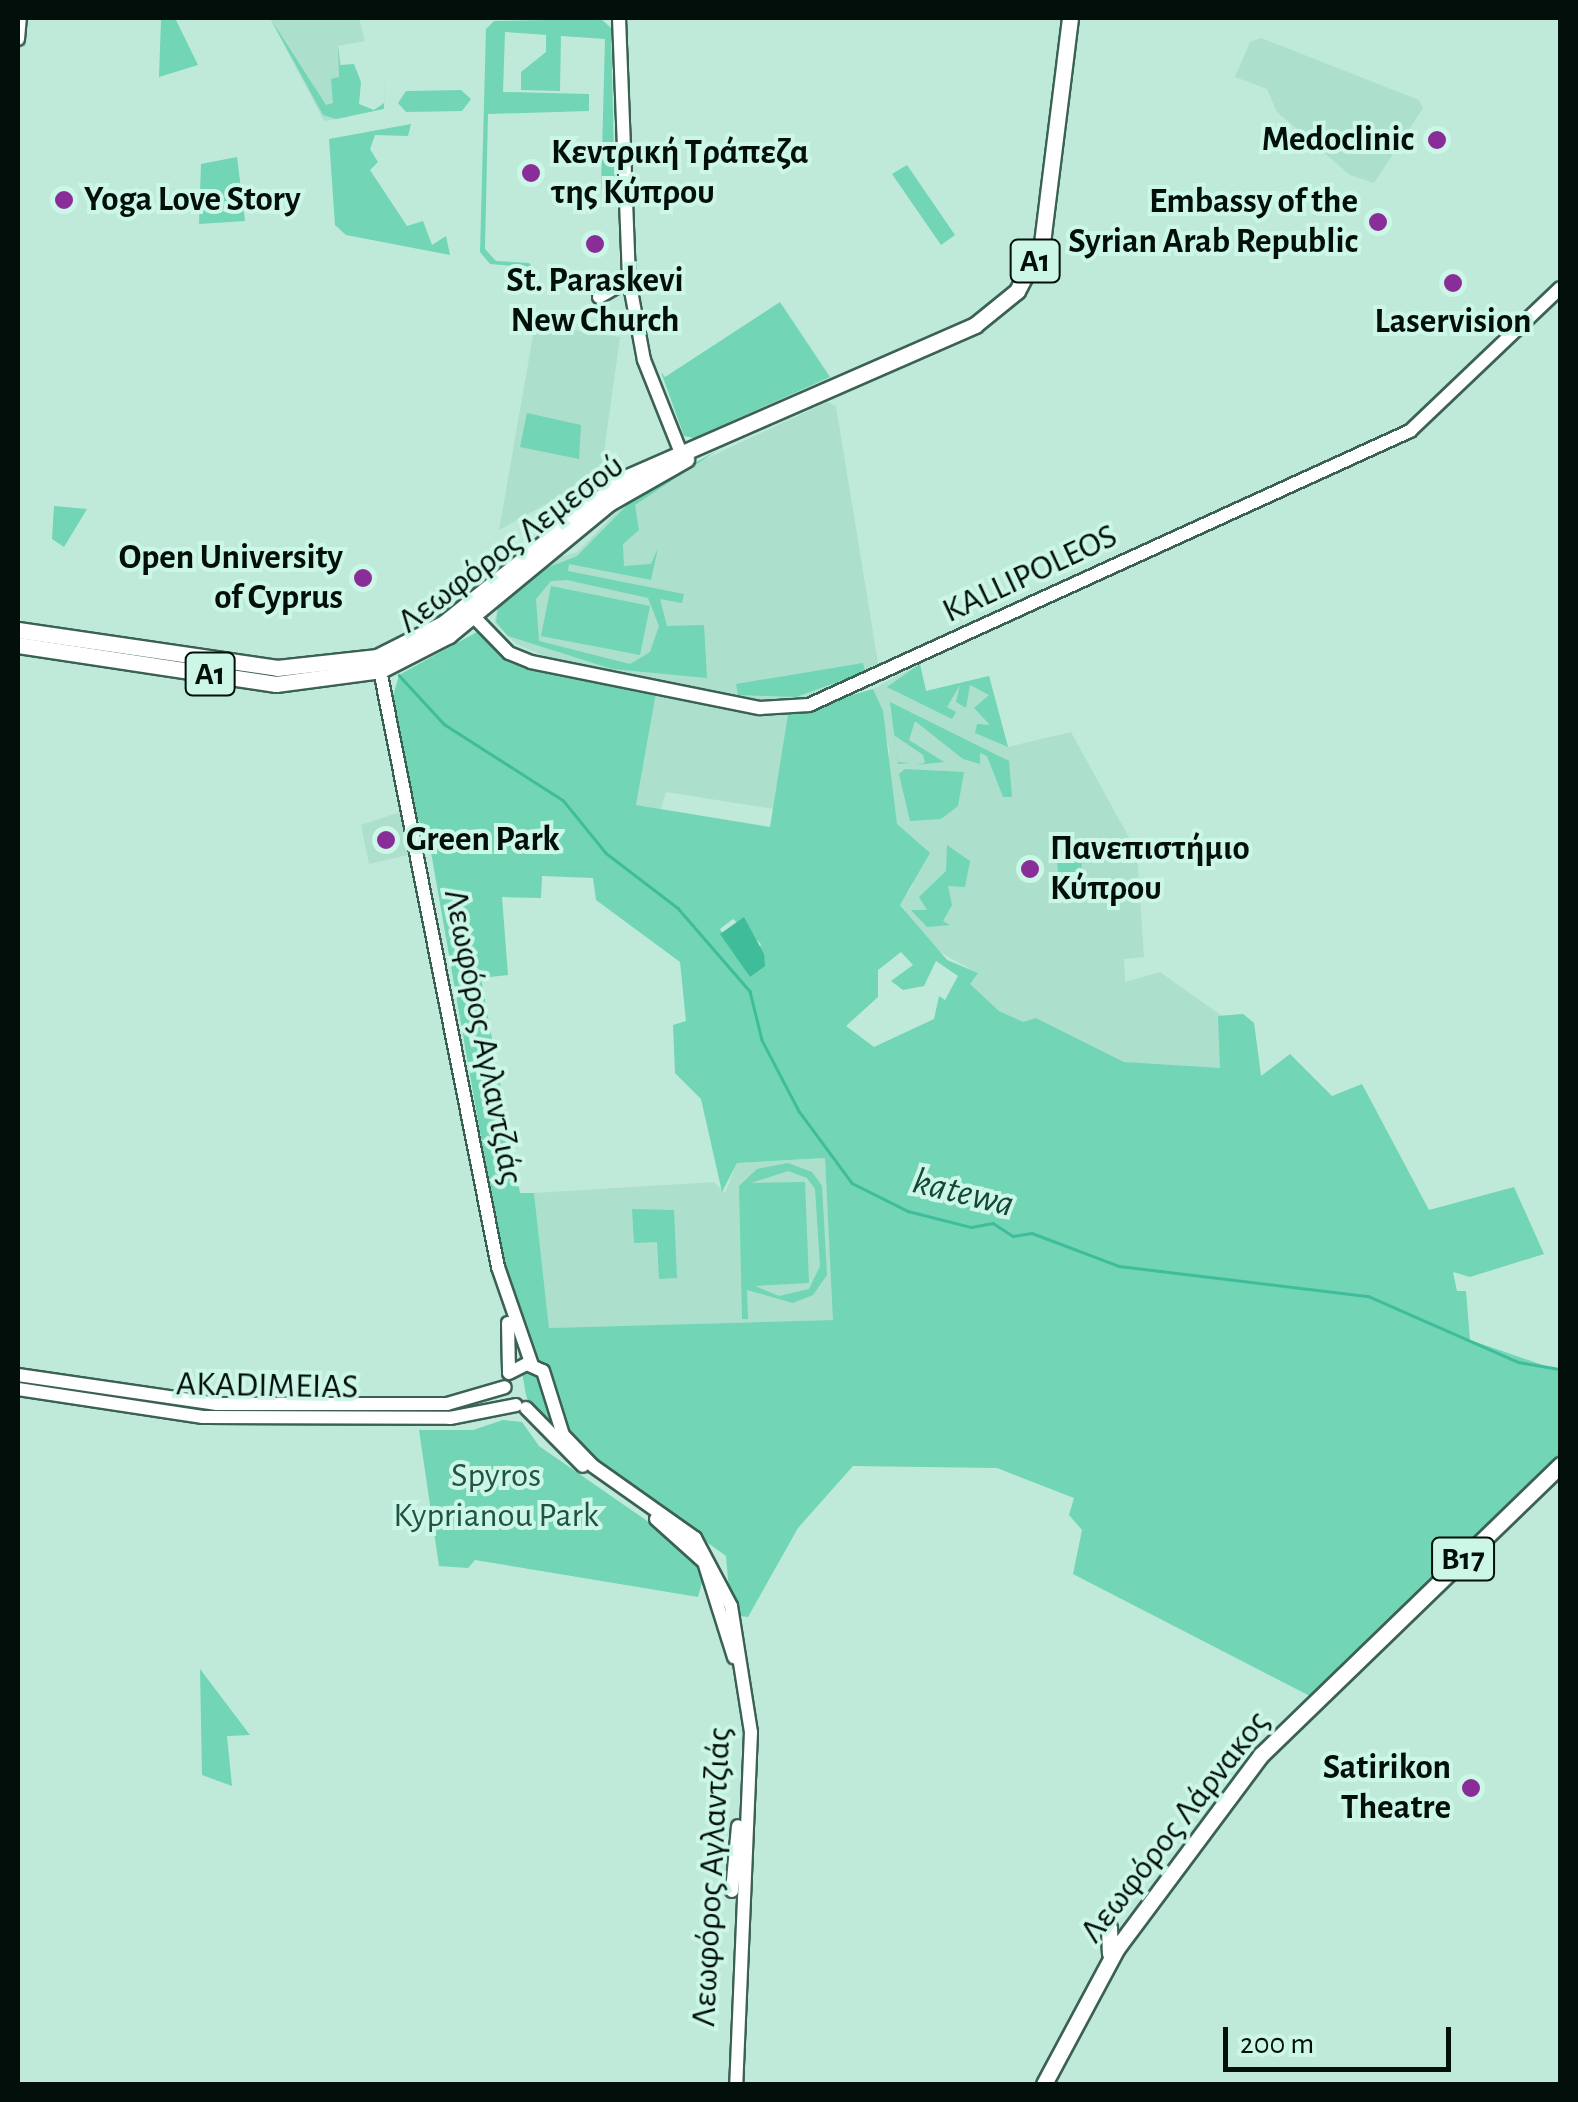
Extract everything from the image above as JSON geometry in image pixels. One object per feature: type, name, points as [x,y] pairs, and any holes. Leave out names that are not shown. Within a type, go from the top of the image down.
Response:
[{"type":"main road","points":[[18,39],[20,18]]},
{"type":"main road","points":[[619,18],[628,280],[634,344],[678,458]]},
{"type":"main road","name":"A1","points":[[678,458],[946,339],[1010,299],[1036,258],[1070,18]]},
{"type":"main road","points":[[599,297],[628,280]]},
{"type":"main road","name":"KALLIPOLEOS","points":[[474,618],[519,658],[760,708],[809,705],[1410,431],[1560,288]]},
{"type":"main road","name":"Λεωφόρος Λεμεσού","points":[[18,645],[276,684],[379,664],[474,618],[610,503],[678,458]]},
{"type":"main road","name":"Λεωφόρος Λεμεσού","points":[[18,630],[277,668],[379,664],[444,623],[592,501],[678,458]]},
{"type":"main road","name":"Λεωφόρος Αγλαντζιάς","points":[[379,664],[509,1310],[532,1364],[546,1375],[551,1413],[580,1454],[704,1547],[732,1608],[751,1732],[732,2084]]},
{"type":"main road","name":"Λεωφόρος Αγλαντζιάς","points":[[509,1310],[507,1380],[521,1407],[570,1457],[696,1551],[723,1613],[744,1722],[732,2084]]},
{"type":"main road","name":"AKADIMEIAS","points":[[18,1375],[218,1404],[447,1404],[507,1380],[532,1364]]},
{"type":"main road","name":"AKADIMEIAS","points":[[18,1388],[203,1418],[450,1418],[521,1407]]},
{"type":"main road","points":[[521,1407],[548,1392]]},
{"type":"main road","name":"Λεωφόρος Λάρνακος","points":[[1044,2084],[1108,1962],[1261,1755],[1560,1465]]},
{"type":"main road","points":[[1108,1927],[1108,1962]]},
{"type":"shaded area","points":[[270,18],[359,18],[365,41],[338,46],[349,117],[324,121]]},
{"type":"shaded area","points":[[1261,38],[1419,100],[1423,108],[1374,183],[1350,175],[1277,112],[1267,89],[1235,77],[1250,42]]},
{"type":"shaded area","points":[[535,324],[620,337],[601,474],[499,530]]},
{"type":"shaded area","points":[[827,402],[836,406],[879,669],[808,697],[759,701],[552,659],[516,644],[494,623],[498,605],[550,560],[577,552],[637,491]]},
{"type":"shaded area","name":"Πανεπιστήμιο Κύπρου","points":[[920,664],[926,691],[989,676],[1008,747],[1071,732],[1137,852],[1144,957],[1124,959],[1125,982],[1160,972],[1222,1016],[1243,1014],[1254,1023],[1261,1076],[1124,1062],[1036,1018],[1023,1023],[999,1011],[970,984],[977,973],[938,951],[900,904],[913,885],[888,795],[889,749],[873,689]]},
{"type":"shaded area","points":[[656,693],[788,714],[774,809],[666,792],[661,809],[636,805]]},
{"type":"shaded area","name":"Green Park","points":[[403,811],[412,854],[369,864],[361,825]]},
{"type":"shaded area","points":[[744,917],[764,954],[765,966],[750,977],[720,934]]},
{"type":"shaded area","points":[[825,1158],[834,1320],[549,1328],[534,1193],[714,1182],[725,1193],[737,1163]]},
{"type":"green space","points":[[175,18],[198,65],[159,77],[161,20]]},
{"type":"green space","points":[[270,18],[326,105],[333,103],[331,79],[339,77],[338,45],[340,65],[354,64],[361,82],[359,104],[374,110],[384,103],[385,69],[384,109],[336,119],[323,115]]},
{"type":"green space","points":[[601,19],[611,28],[615,196],[601,189],[605,39],[505,32],[503,92],[589,94],[589,111],[488,114],[485,249],[496,261],[529,263],[534,268],[490,264],[480,252],[486,29],[494,21]]},
{"type":"green space","points":[[546,35],[561,35],[560,91],[521,90],[521,72],[546,52]]},
{"type":"green space","points":[[461,90],[471,99],[462,111],[406,112],[398,103],[406,91]]},
{"type":"green space","points":[[411,124],[408,136],[375,135],[370,149],[378,162],[370,170],[407,226],[423,221],[432,245],[446,236],[450,255],[346,235],[335,225],[329,139]]},
{"type":"green space","points":[[237,157],[245,221],[199,224],[201,164]]},
{"type":"green space","points":[[907,165],[955,235],[941,245],[892,174]]},
{"type":"green space","points":[[780,302],[830,377],[694,438],[684,436],[661,372],[665,377]]},
{"type":"green space","points":[[527,413],[581,425],[579,459],[520,447]]},
{"type":"green space","points":[[718,450],[635,505],[639,530],[623,544],[624,566],[651,564],[658,548],[651,580],[569,564],[568,571],[684,594],[682,603],[660,599],[667,626],[704,625],[707,678],[612,669],[508,636],[496,622],[498,608],[539,571],[577,556],[637,495]],"holes":[[[567,580],[648,598],[659,626],[650,652],[630,664],[539,641],[536,599],[551,581]]]},
{"type":"green space","points":[[54,506],[87,509],[64,547],[52,539]]},
{"type":"green space","points":[[551,586],[650,606],[640,655],[541,636]]},
{"type":"green space","points":[[477,632],[512,663],[656,693],[636,805],[770,827],[788,714],[873,689],[883,711],[897,824],[930,853],[900,905],[947,960],[978,973],[970,984],[999,1011],[1023,1022],[1036,1018],[1124,1062],[1220,1068],[1218,1016],[1243,1014],[1254,1023],[1261,1076],[1290,1054],[1332,1096],[1362,1084],[1429,1210],[1514,1187],[1544,1254],[1470,1277],[1453,1272],[1457,1291],[1466,1291],[1470,1340],[1560,1371],[1560,1458],[1310,1696],[1073,1574],[1082,1530],[1069,1515],[1074,1498],[997,1468],[853,1466],[798,1528],[748,1617],[731,1615],[726,1556],[534,1417],[526,1395],[428,835],[415,815],[388,714],[399,675]],"holes":[[[542,876],[593,878],[596,900],[680,962],[686,1021],[673,1025],[675,1073],[701,1099],[722,1192],[737,1163],[825,1158],[833,1320],[549,1328],[534,1193],[520,1193],[481,978],[508,975],[502,897],[541,898]],[[733,919],[761,944],[750,977],[720,929]],[[901,952],[913,965],[891,981],[903,990],[924,986],[936,961],[958,976],[945,1000],[939,996],[934,1019],[874,1047],[846,1026],[878,997],[878,970]]]},
{"type":"green space","points":[[863,663],[865,672],[796,697],[738,695],[736,684]]},
{"type":"green space","points":[[920,664],[926,691],[989,676],[1008,747],[975,733],[977,724],[990,725],[974,708],[989,695],[970,685],[966,708],[956,702],[960,685],[947,707],[956,712],[952,719],[887,687]]},
{"type":"green space","points":[[890,702],[1009,761],[1012,797],[1003,797],[987,756],[980,753],[980,764],[963,759],[915,721],[909,740],[944,762],[916,765],[925,763],[923,755],[894,735]]},
{"type":"green space","points":[[905,769],[964,772],[958,806],[941,819],[910,821],[899,774]]},
{"type":"green space","points":[[947,845],[970,861],[965,887],[948,886],[952,905],[943,921],[950,925],[927,927],[911,910],[927,910],[919,897],[946,871]]},
{"type":"green space","points":[[1084,846],[1079,885],[1059,886],[1056,849]]},
{"type":"green space","points":[[788,1163],[812,1172],[822,1186],[827,1275],[813,1295],[793,1303],[747,1290],[748,1319],[742,1319],[739,1186],[757,1169]],"holes":[[[788,1171],[807,1178],[815,1189],[820,1266],[809,1289],[779,1296],[755,1286],[809,1283],[805,1182],[751,1183]]]},
{"type":"green space","points":[[632,1209],[674,1210],[677,1278],[659,1279],[657,1242],[634,1243]]},
{"type":"green space","name":"Spyros Kyprianou Park","points":[[503,1420],[522,1422],[539,1446],[692,1552],[706,1568],[698,1597],[475,1560],[468,1568],[439,1566],[419,1430],[473,1430]]},
{"type":"green space","points":[[200,1669],[250,1735],[227,1736],[232,1786],[202,1775]]},
{"type":"waterway","name":"katewa","points":[[399,675],[444,724],[563,800],[606,853],[678,908],[750,991],[762,1040],[799,1111],[852,1183],[908,1211],[971,1227],[993,1223],[1013,1236],[1032,1233],[1119,1266],[1368,1296],[1518,1362],[1560,1369]]},
{"type":"place","name":"Medoclinic","points":[[1437,140]]},
{"type":"place","name":"Κεντρική Τράπεζα της Κύπρου","points":[[531,173]]},
{"type":"place","name":"Yoga Love Story","points":[[64,200]]},
{"type":"place","name":"Embassy of the Syrian Arab Republic","points":[[1378,222]]},
{"type":"place","name":"St. Paraskevi New Church","points":[[595,244]]},
{"type":"place","name":"Laservision","points":[[1453,283]]},
{"type":"place","name":"Open University of Cyprus","points":[[363,578]]},
{"type":"place","name":"Green Park","points":[[386,840]]},
{"type":"place","name":"Πανεπιστήμιο Κύπρου","points":[[1030,869]]},
{"type":"place","name":"Satirikon Theatre","points":[[1471,1788]]}]
